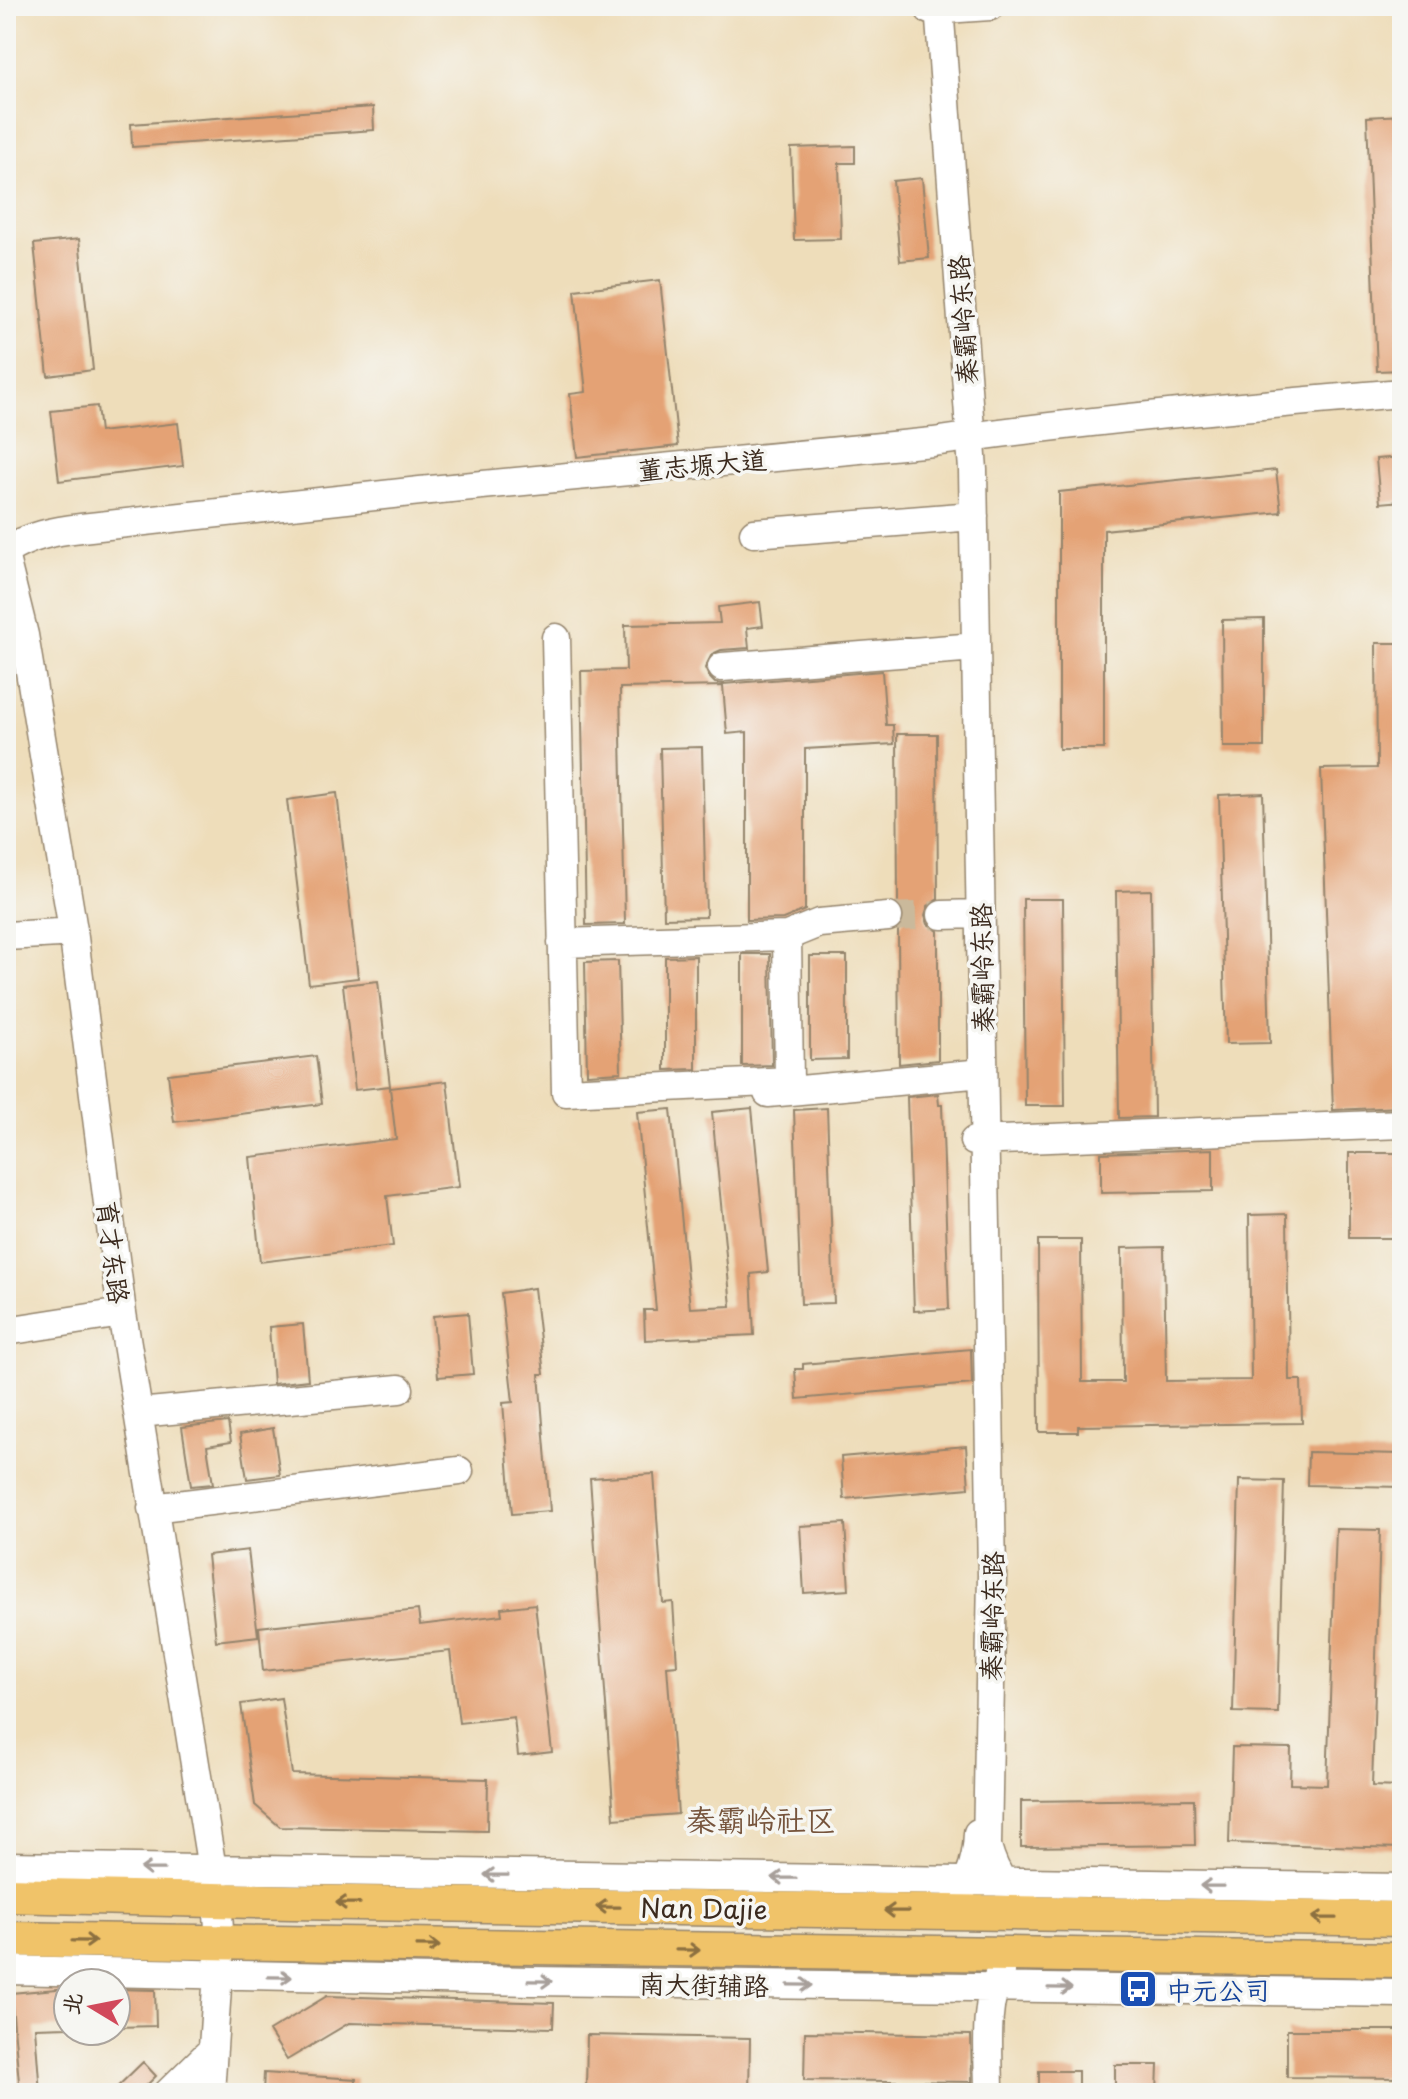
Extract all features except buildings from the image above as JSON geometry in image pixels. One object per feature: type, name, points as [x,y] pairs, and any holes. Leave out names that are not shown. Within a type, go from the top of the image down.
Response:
[{"type":"main road","name":"Nan Dajie","points":[[6,1895],[206,1885],[947,1912],[1402,1919]]},
{"type":"main road","name":"Nan Dajie","points":[[6,1939],[210,1959],[951,1955],[1402,1960]]},
{"type":"street","points":[[934,8],[990,6]]},
{"type":"street","name":"秦霸岭东路","points":[[934,8],[969,516],[982,1575],[977,1845],[969,1881],[947,1912]]},
{"type":"street","name":"董志塬大道","points":[[6,551],[42,534],[81,528],[965,431],[1227,396],[1402,382]]},
{"type":"street","name":"董志塬大道","points":[[6,537],[38,524],[81,515],[1402,393]]},
{"type":"street","points":[[754,533],[969,516]]},
{"type":"street","name":"育才东路","points":[[6,562],[24,635],[73,930],[206,1885],[210,1959]]},
{"type":"street","name":"育才东路","points":[[6,614],[59,933],[109,1315],[206,1885]]},
{"type":"street","points":[[556,638],[566,1092],[789,1081],[787,936]]},
{"type":"street","points":[[722,667],[971,648]]},
{"type":"street","points":[[942,915],[975,914]]},
{"type":"street","points":[[562,943],[787,936],[819,923],[888,917]]},
{"type":"street","points":[[6,936],[59,933]]},
{"type":"street","points":[[627,1106],[978,1074]]},
{"type":"street","points":[[979,1141],[1402,1124]]},
{"type":"street","name":"秦霸岭东路","points":[[979,1141],[992,1575],[987,1846],[1002,1882],[1034,1913]]},
{"type":"street","points":[[6,1331],[109,1315]]},
{"type":"street","points":[[138,1413],[399,1389]]},
{"type":"street","points":[[152,1508],[459,1471]]},
{"type":"street","points":[[6,1866],[206,1885],[969,1881],[1402,1888]]},
{"type":"street","points":[[951,1955],[986,1987],[990,2006],[989,2093]]},
{"type":"street","points":[[980,2093],[986,1987],[1009,1963],[1024,1956]]},
{"type":"street","points":[[210,1959],[213,2049],[210,2093]]},
{"type":"street","points":[[192,2081],[210,1959]]},
{"type":"street","name":"南大街辅路","points":[[6,1970],[210,1959],[986,1987],[1402,1993]]},
{"type":"street","points":[[168,2093],[192,2081],[213,2049]]},
{"type":"tunnel","points":[[888,917],[942,915]]},
{"type":"place","name":"中元公司","points":[[1138,1989]]},
{"type":"district","name":"秦霸岭社区","points":[[761,1818]]}]
